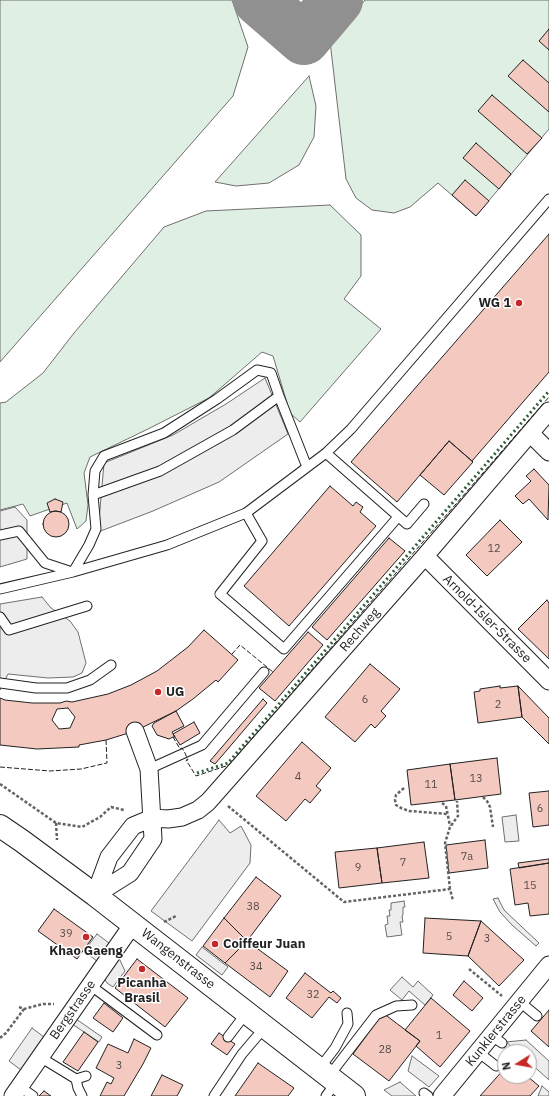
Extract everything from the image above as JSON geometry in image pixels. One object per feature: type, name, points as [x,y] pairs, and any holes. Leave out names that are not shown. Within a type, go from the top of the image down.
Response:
[{"type":"main road","name":"Wangenstrasse","points":[[0,826],[95,894],[247,1012],[327,1081],[354,1096]]},
{"type":"street","name":"Rechweg","points":[[95,894],[109,857],[133,826],[152,818],[175,819],[190,815],[202,807],[215,795],[425,556],[549,411]]},
{"type":"street","points":[[530,433],[549,452]]},
{"type":"street","name":"Arnold-Isler-Strasse","points":[[425,556],[549,681]]},
{"type":"street","points":[[95,894],[130,873],[154,839],[149,769],[135,731]]},
{"type":"street","name":"Bergstrasse","points":[[22,1093],[40,1057],[133,924]]},
{"type":"street","name":"Kunklerstrasse","points":[[442,1096],[478,1052],[497,1039],[514,1001],[548,970]]},
{"type":"lane","points":[[0,589],[73,572],[167,545],[246,513],[326,453],[351,429],[549,199]]},
{"type":"lane","points":[[73,572],[90,545],[96,529],[93,495],[94,471],[104,456],[164,433],[217,399],[257,370],[272,373],[279,396],[307,467]]},
{"type":"lane","points":[[93,495],[160,471],[233,430],[279,396]]},
{"type":"lane","points":[[326,453],[407,524],[424,504]]},
{"type":"lane","points":[[246,513],[262,541],[220,594],[284,648],[398,516]]},
{"type":"lane","points":[[0,535],[19,530],[45,563],[73,572]]},
{"type":"lane","points":[[0,618],[10,630],[87,606]]},
{"type":"lane","points":[[0,683],[36,688],[67,688],[90,680],[111,665]]},
{"type":"lane","points":[[149,769],[202,745],[264,672]]},
{"type":"lane","points":[[90,985],[158,1035]]},
{"type":"lane","points":[[514,1001],[537,1016]]},
{"type":"lane","points":[[327,1081],[376,1015],[396,1006],[412,1005]]},
{"type":"lane","points":[[228,1037],[247,1012]]},
{"type":"lane","points":[[327,1081],[335,1048],[348,1024],[347,1013]]},
{"type":"lane","points":[[214,1096],[242,1054],[265,1027]]},
{"type":"lane","points":[[478,1052],[496,1066]]},
{"type":"lane","points":[[40,1057],[76,1079],[82,1096]]},
{"type":"lane","points":[[76,1079],[86,1076]]},
{"type":"path","points":[[0,784],[56,823],[82,827],[100,817],[111,807]]},
{"type":"path","points":[[404,788],[396,795],[395,800],[396,805],[401,808],[409,811],[448,814]]},
{"type":"path","points":[[215,795],[344,902],[450,889]]},
{"type":"path","points":[[483,797],[490,807],[493,827]]},
{"type":"path","points":[[452,901],[445,843],[450,827],[458,816],[457,801]]},
{"type":"path","points":[[442,803],[446,806],[450,827]]},
{"type":"path","points":[[165,921],[176,916]]},
{"type":"path","points":[[469,969],[514,1001]]},
{"type":"path","points":[[19,1007],[24,1009],[43,1004],[64,1004],[74,1009]]},
{"type":"path","points":[[0,1038],[6,1033],[24,1009]]},
{"type":"green space","points":[[0,0],[232,0],[248,47],[233,96],[0,362]]},
{"type":"green space","points":[[365,0],[549,0],[549,129],[476,216],[438,183],[410,207],[394,213],[372,210],[356,198],[346,179],[330,41]]},
{"type":"green space","points":[[309,76],[316,106],[314,137],[299,165],[269,183],[236,186],[215,182]]},
{"type":"green space","points":[[330,205],[361,235],[361,276],[344,299],[381,329],[300,422],[290,413],[273,356],[262,352],[209,398],[90,457],[84,473],[88,505],[86,521],[77,529],[67,503],[30,516],[23,504],[0,510],[0,403],[6,402],[43,373],[74,333],[164,227],[206,211]]},
{"type":"shaded area","points":[[265,378],[288,434],[219,482],[153,511],[98,532],[104,463],[173,435],[226,404]]},
{"type":"shaded area","points":[[15,507],[27,520],[27,559],[0,567],[0,511]]},
{"type":"shaded area","points":[[42,597],[51,608],[70,621],[78,632],[86,663],[82,673],[73,677],[48,678],[8,674],[0,690],[0,604]]},
{"type":"shaded area","points":[[516,815],[519,841],[505,842],[502,817]]},
{"type":"shaded area","points":[[219,820],[230,833],[241,826],[251,845],[250,863],[192,941],[151,911]]},
{"type":"shaded area","points":[[498,898],[504,910],[539,943],[536,946],[512,925],[500,912],[493,899]]},
{"type":"shaded area","points":[[404,901],[405,907],[403,907],[402,916],[403,922],[400,922],[402,935],[387,937],[385,925],[388,924],[387,916],[390,916],[389,910],[391,910],[391,903]]},
{"type":"shaded area","points":[[97,934],[109,943],[108,948],[98,962],[84,951]]},
{"type":"shaded area","points":[[202,947],[228,967],[222,975],[196,955]]},
{"type":"shaded area","points":[[119,958],[125,971],[113,987],[107,983],[104,978]]},
{"type":"shaded area","points":[[402,977],[413,987],[418,981],[433,995],[425,1005],[409,991],[402,1000],[390,990]]},
{"type":"shaded area","points":[[76,1019],[102,1037],[99,1042],[72,1024]]},
{"type":"shaded area","points":[[32,1028],[44,1037],[21,1070],[9,1061]]},
{"type":"shaded area","points":[[526,1040],[530,1044],[508,1044],[506,1042]]},
{"type":"shaded area","points":[[537,1050],[549,1061],[549,1080],[537,1069]]},
{"type":"shaded area","points":[[412,1056],[439,1076],[429,1087],[408,1071]]},
{"type":"shaded area","points":[[400,1082],[416,1096],[392,1096],[384,1090]]},
{"type":"shaded area","points":[[542,1086],[549,1092],[549,1096],[538,1096]]},
{"type":"building","points":[[549,29],[549,50],[539,41]]},
{"type":"building","points":[[523,60],[549,83],[549,112],[508,76]]},
{"type":"building","points":[[492,95],[542,138],[527,154],[478,111]]},
{"type":"building","points":[[476,143],[511,174],[499,189],[463,158]]},
{"type":"building","points":[[465,180],[489,201],[476,216],[452,195]]},
{"type":"building","name":"WG 1","points":[[549,234],[549,372],[472,461],[449,441],[397,502],[351,462]]},
{"type":"building","points":[[449,441],[473,462],[444,495],[420,475]]},
{"type":"building","points":[[534,469],[549,485],[548,520],[529,499],[523,504],[515,496],[531,481],[526,476]]},
{"type":"building","points":[[330,486],[353,506],[356,502],[363,507],[360,512],[376,526],[289,626],[244,586]]},
{"type":"building","points":[[55,499],[63,502],[61,512],[50,512],[47,503]]},
{"type":"building","points":[[56,511],[65,515],[69,524],[65,533],[56,537],[47,533],[43,524],[47,515]]},
{"type":"building","points":[[500,520],[522,542],[487,576],[466,555]]},
{"type":"building","points":[[389,538],[405,551],[327,640],[312,627]]},
{"type":"building","points":[[547,600],[549,603],[549,659],[518,629]]},
{"type":"building","name":"UG","points":[[204,630],[238,660],[218,682],[216,680],[176,711],[135,731],[106,740],[79,745],[79,747],[37,749],[0,745],[0,698],[5,700],[32,703],[60,703],[66,701],[72,702],[108,694],[131,685],[157,671],[188,647]]},
{"type":"building","points":[[308,632],[323,645],[275,701],[259,688]]},
{"type":"building","points":[[370,664],[400,689],[381,711],[386,716],[375,728],[371,724],[355,742],[325,717]]},
{"type":"building","points":[[500,686],[500,688],[518,686],[522,717],[478,723],[474,692],[480,691],[480,689]]},
{"type":"building","points":[[518,686],[549,718],[549,744],[522,717]]},
{"type":"building","points":[[263,699],[267,703],[215,764],[210,761]]},
{"type":"building","points":[[68,708],[75,717],[70,728],[59,729],[52,720],[57,709]]},
{"type":"building","points":[[176,711],[184,726],[172,732],[175,737],[169,739],[157,735],[152,726],[154,723]]},
{"type":"building","points":[[194,722],[200,733],[180,745],[173,734]]},
{"type":"building","points":[[302,742],[331,768],[316,786],[321,790],[310,803],[305,799],[286,821],[256,796]]},
{"type":"building","points":[[497,758],[501,794],[455,800],[450,764]]},
{"type":"building","points":[[450,764],[455,800],[411,805],[407,770]]},
{"type":"building","points":[[549,791],[549,825],[533,827],[529,793]]},
{"type":"building","points":[[485,840],[488,868],[449,873],[446,845]]},
{"type":"building","points":[[424,842],[429,878],[382,883],[377,848]]},
{"type":"building","points":[[377,848],[382,883],[339,888],[335,852]]},
{"type":"building","points":[[549,859],[549,863],[519,868],[518,863]]},
{"type":"building","points":[[549,863],[549,914],[530,916],[528,903],[515,905],[510,869]]},
{"type":"building","points":[[256,877],[281,896],[247,941],[224,918]]},
{"type":"building","points":[[54,909],[93,937],[77,959],[38,931]]},
{"type":"building","points":[[224,918],[247,941],[225,963],[203,946]]},
{"type":"building","points":[[425,918],[481,921],[468,956],[423,953]]},
{"type":"building","points":[[481,921],[524,960],[499,986],[468,956]]},
{"type":"building","points":[[247,941],[288,971],[270,997],[225,963]]},
{"type":"building","points":[[137,959],[188,998],[165,1027],[115,988]]},
{"type":"building","points":[[305,973],[331,993],[333,991],[341,998],[337,1003],[329,997],[312,1018],[286,998]]},
{"type":"building","points":[[464,981],[483,998],[472,1011],[453,995]]},
{"type":"building","points":[[431,998],[470,1031],[440,1067],[416,1046],[420,1041],[405,1030]]},
{"type":"building","points":[[104,1003],[123,1018],[113,1032],[93,1018]]},
{"type":"building","points":[[549,1010],[549,1047],[531,1031]]},
{"type":"building","points":[[383,1013],[420,1041],[389,1081],[353,1054]]},
{"type":"building","points":[[84,1032],[98,1042],[78,1071],[63,1062]]},
{"type":"building","points":[[219,1033],[235,1044],[227,1055],[211,1044]]},
{"type":"building","points":[[134,1039],[151,1048],[124,1096],[100,1096],[107,1082],[111,1084],[114,1078],[96,1068],[108,1044],[128,1053]]},
{"type":"building","points":[[258,1063],[294,1088],[288,1096],[235,1096]]},
{"type":"building","points":[[162,1075],[183,1085],[177,1096],[151,1096]]},
{"type":"building","points":[[497,1077],[497,1084],[537,1084],[539,1086],[530,1096],[480,1096]]},
{"type":"building","points":[[44,1091],[51,1096],[39,1096]]},
{"type":"taxiway","points":[[259,0],[304,39]]},
{"type":"taxiway","points":[[304,39],[337,0]]},
{"type":"hedge","points":[[197,773],[228,763],[549,391]]},
{"type":"fence","points":[[173,737],[180,749],[182,748],[185,753],[188,760],[186,760],[196,776],[229,765],[549,397]]},
{"type":"fence","points":[[232,654],[240,645],[273,672]]},
{"type":"fence","points":[[0,767],[50,771],[81,769],[107,763],[106,740]]},
{"type":"place","name":"WG 1","points":[[519,303]]},
{"type":"place","name":"UG","points":[[158,692]]},
{"type":"place","name":"Khao Gaeng","points":[[86,937]]},
{"type":"place","name":"Coiffeur Juan","points":[[215,944]]},
{"type":"place","name":"Picanha Brasil","points":[[142,969]]}]
